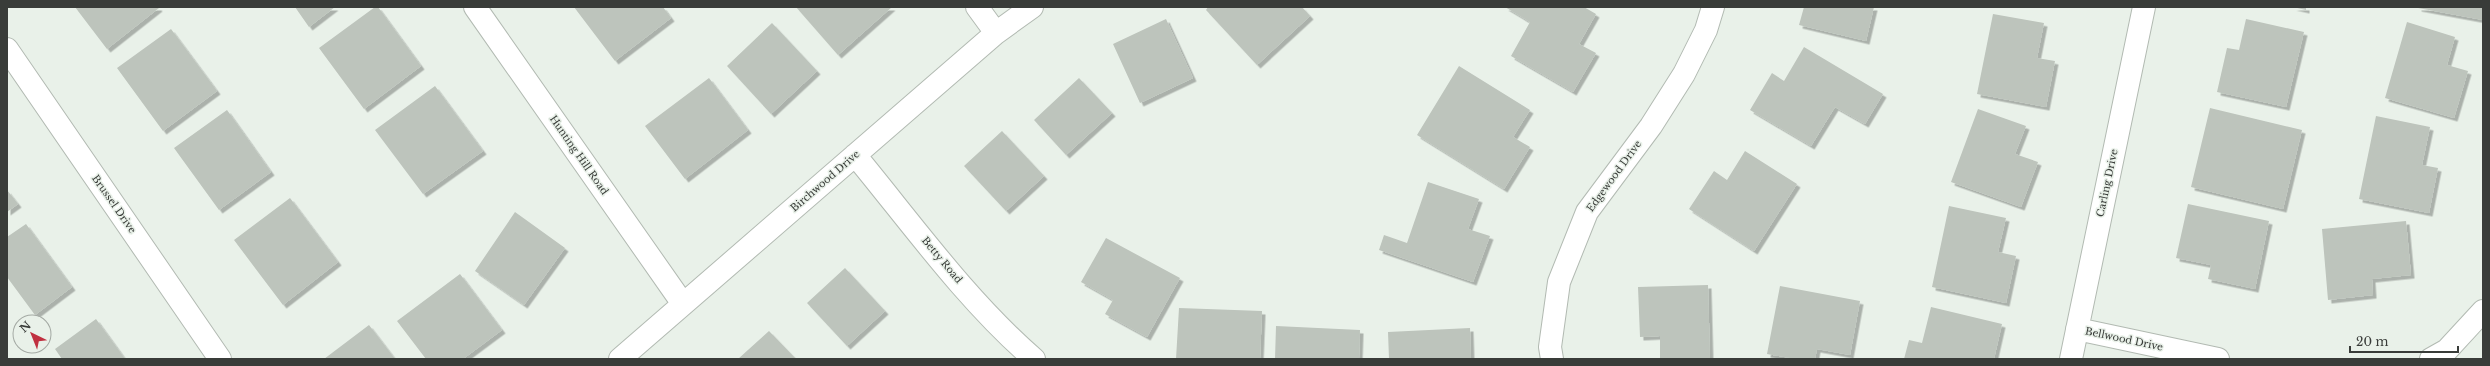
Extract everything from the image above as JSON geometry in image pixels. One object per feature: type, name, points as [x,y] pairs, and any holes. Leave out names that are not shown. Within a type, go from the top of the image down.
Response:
[{"type":"street","name":"Hunting Hill Road","points":[[475,7],[683,304]]},
{"type":"street","points":[[978,7],[996,34]]},
{"type":"street","name":"Birchwood Drive","points":[[620,359],[996,34],[1032,7]]},
{"type":"street","name":"Edgewood Drive","points":[[1552,359],[1550,347],[1559,282],[1587,212],[1651,126],[1684,74],[1706,30],[1713,7]]},
{"type":"street","name":"Carling Drive","points":[[2071,359],[2144,7]]},
{"type":"street","name":"Brussel Drive","points":[[7,49],[220,359]]},
{"type":"street","name":"Betty Road","points":[[855,155],[960,282],[1018,345],[1034,359]]},
{"type":"street","points":[[2431,359],[2447,350],[2483,311]]},
{"type":"street","name":"Bellwood Drive","points":[[2077,329],[2218,359]]},
{"type":"building","points":[[75,7],[158,7],[159,8],[107,49]]},
{"type":"building","points":[[295,7],[335,7],[309,27]]},
{"type":"building","points":[[375,7],[378,7],[421,66],[364,109],[319,48]]},
{"type":"building","points":[[574,7],[663,7],[671,18],[615,61]]},
{"type":"building","points":[[796,7],[892,7],[838,55]]},
{"type":"building","points":[[1208,7],[1302,7],[1310,16],[1257,65],[1206,10]]},
{"type":"building","points":[[1505,7],[1584,7],[1596,14],[1579,44],[1596,53],[1573,92],[1511,56],[1530,22]]},
{"type":"building","points":[[1804,7],[1874,7],[1866,41],[1799,25]]},
{"type":"building","points":[[2293,7],[2306,7],[2306,10]]},
{"type":"building","points":[[2483,7],[2483,20],[2418,8]]},
{"type":"building","points":[[1993,14],[2044,23],[2037,58],[2055,61],[2046,107],[1977,94]]},
{"type":"building","points":[[1166,19],[1193,78],[1140,103],[1113,44]]},
{"type":"building","points":[[2246,19],[2304,32],[2286,107],[2217,92],[2227,48],[2239,50]]},
{"type":"building","points":[[2407,22],[2455,37],[2447,65],[2468,71],[2454,118],[2385,98]]},
{"type":"building","points":[[772,23],[817,71],[771,114],[727,66]]},
{"type":"building","points":[[171,29],[217,91],[163,131],[117,68]]},
{"type":"building","points":[[1804,47],[1883,94],[1865,124],[1835,107],[1811,146],[1750,110],[1772,73],[1784,81]]},
{"type":"building","points":[[1459,66],[1530,110],[1513,137],[1530,147],[1504,189],[1417,135]]},
{"type":"building","points":[[709,78],[748,130],[685,179],[645,126]]},
{"type":"building","points":[[1079,78],[1112,113],[1066,155],[1034,120]]},
{"type":"building","points":[[435,86],[483,151],[423,194],[375,130]]},
{"type":"building","points":[[2210,108],[2302,130],[2283,209],[2191,187]]},
{"type":"building","points":[[1978,109],[2026,126],[2015,154],[2038,162],[2021,207],[1951,182]]},
{"type":"building","points":[[227,110],[271,172],[219,210],[174,148]]},
{"type":"building","points":[[2376,116],[2430,127],[2422,165],[2438,168],[2429,213],[2359,199]]},
{"type":"building","points":[[1002,131],[1044,176],[1006,211],[964,166]]},
{"type":"building","points":[[1745,151],[1797,184],[1754,251],[1689,209],[1714,171],[1727,180]]},
{"type":"building","points":[[1428,182],[1479,199],[1468,229],[1490,236],[1473,282],[1379,250],[1384,235],[1407,243]]},
{"type":"building","points":[[7,190],[18,204],[7,212]]},
{"type":"building","points":[[290,198],[338,262],[283,305],[234,240]]},
{"type":"building","points":[[2188,204],[2269,221],[2255,289],[2208,279],[2211,265],[2176,258]]},
{"type":"building","points":[[1949,206],[2006,218],[1998,252],[2016,256],[2006,303],[1932,287]]},
{"type":"building","points":[[515,212],[565,248],[524,305],[475,271]]},
{"type":"building","points":[[2406,221],[2411,275],[2372,279],[2373,295],[2328,300],[2322,229]]},
{"type":"building","points":[[26,224],[72,287],[36,314],[34,314],[7,277],[7,237]]},
{"type":"building","points":[[1106,238],[1180,278],[1147,337],[1105,314],[1113,300],[1081,282]]},
{"type":"building","points":[[845,268],[885,311],[847,346],[807,303]]},
{"type":"building","points":[[460,274],[502,330],[463,359],[426,359],[397,321]]},
{"type":"building","points":[[1708,285],[1710,359],[1660,359],[1660,336],[1640,337],[1638,287]]},
{"type":"building","points":[[1780,286],[1860,301],[1850,355],[1817,349],[1815,359],[1796,359],[1767,354]]},
{"type":"building","points":[[1931,307],[2002,324],[1994,359],[1904,359],[1909,340],[1922,343]]},
{"type":"building","points":[[1179,308],[1262,311],[1260,359],[1176,359]]},
{"type":"building","points":[[96,319],[125,359],[62,359],[55,349]]},
{"type":"building","points":[[369,325],[395,359],[324,359]]},
{"type":"building","points":[[1276,326],[1360,330],[1359,359],[1275,359]]},
{"type":"building","points":[[1470,328],[1471,359],[1389,359],[1388,332]]},
{"type":"building","points":[[769,331],[796,359],[738,359]]}]
